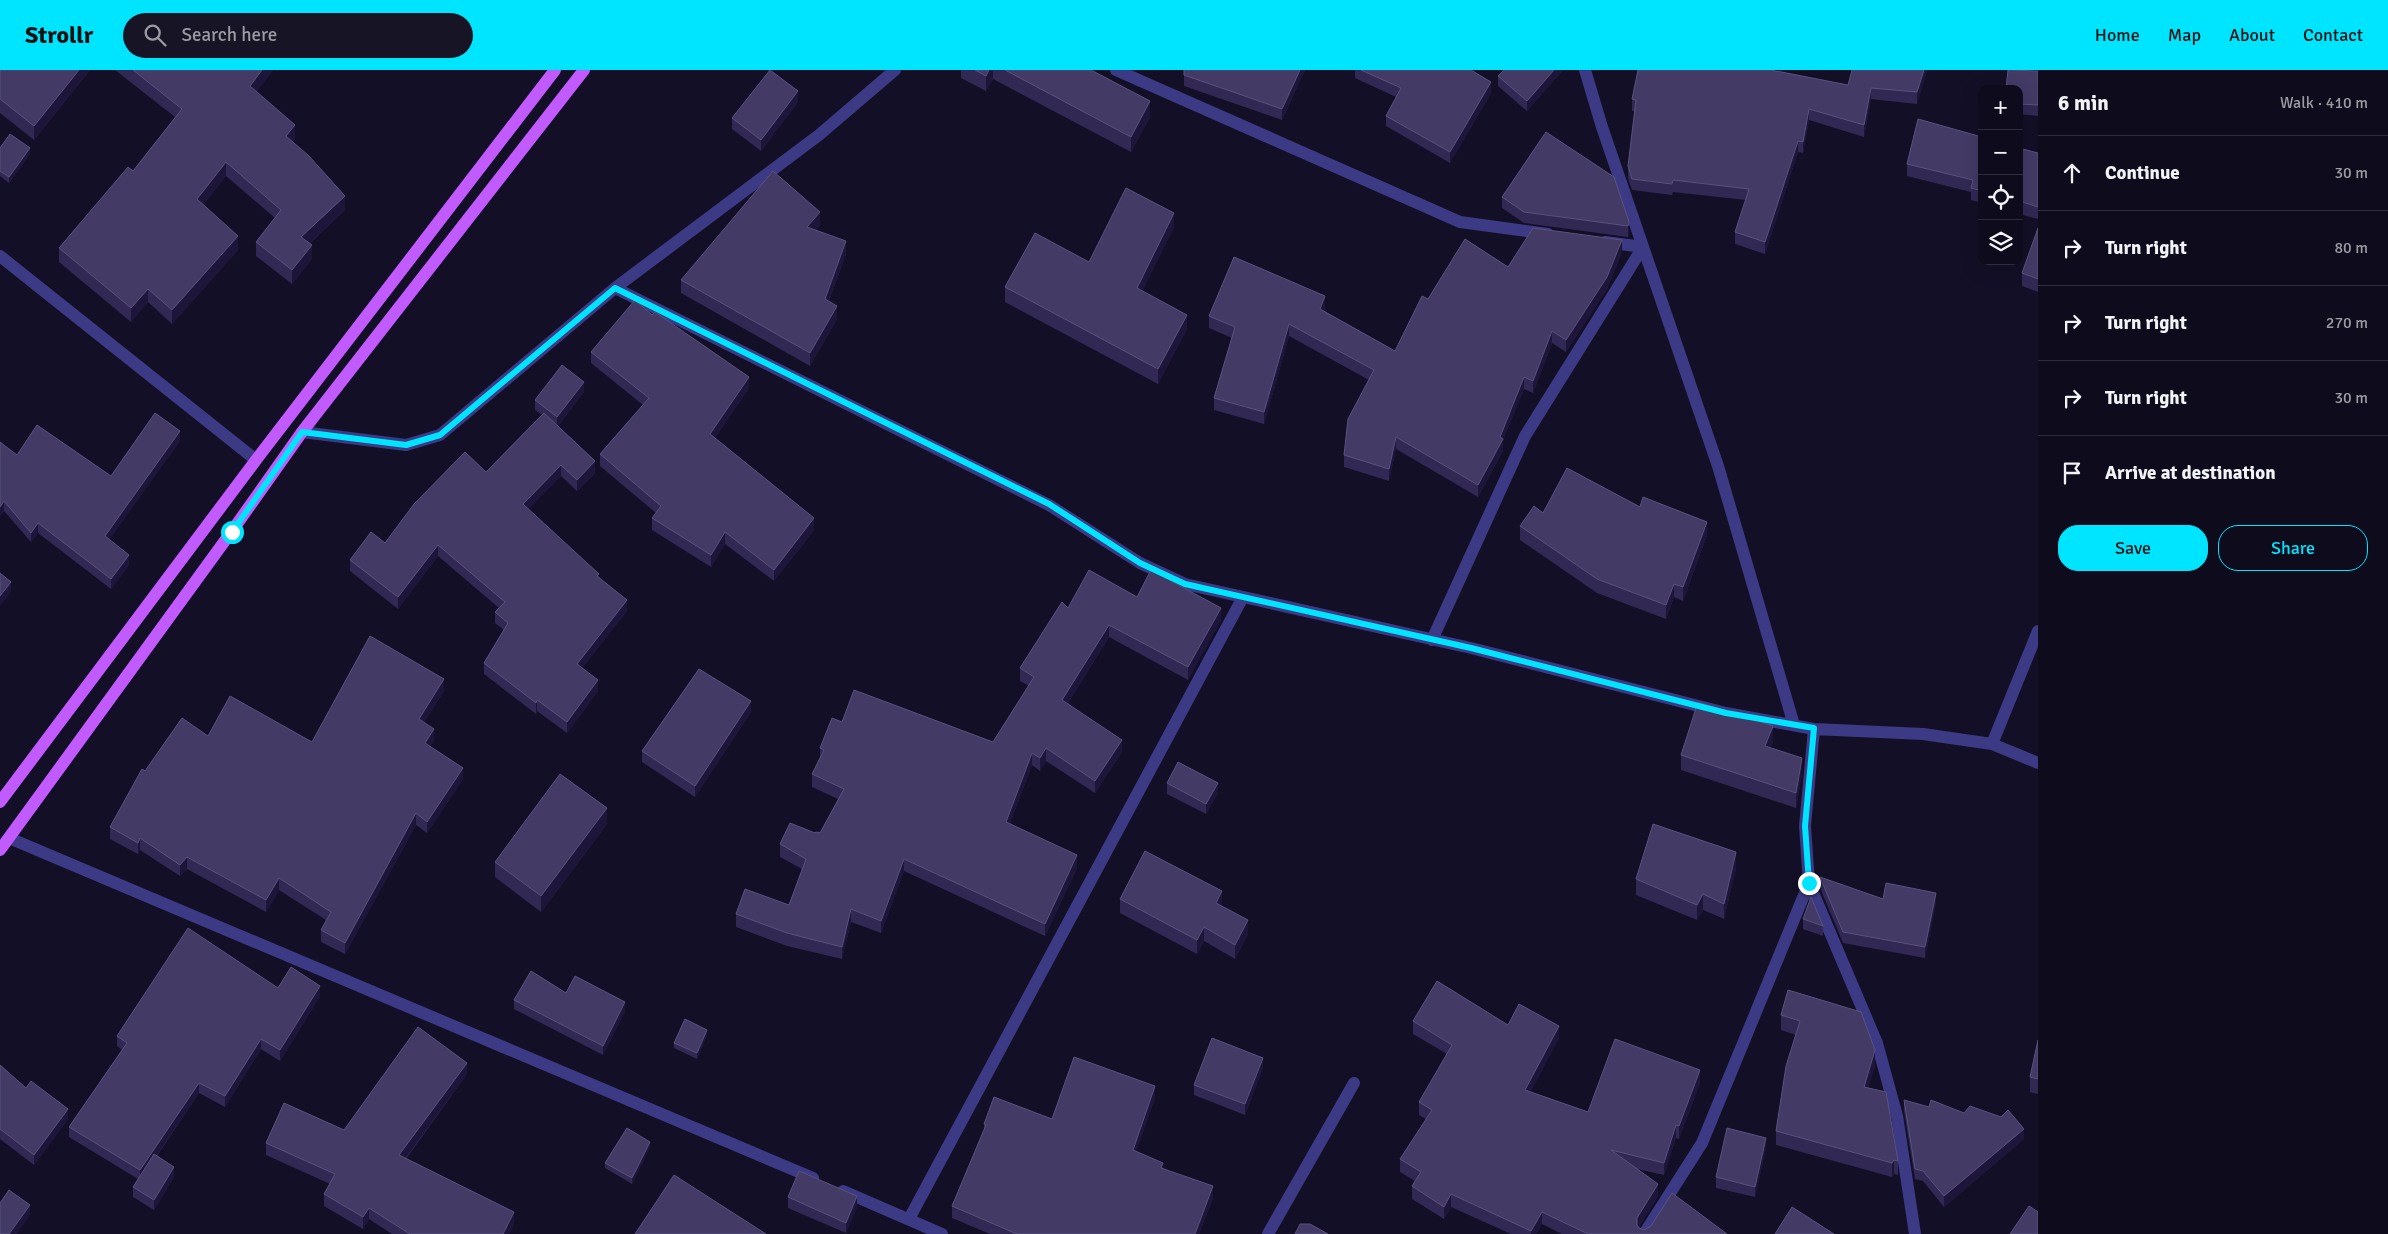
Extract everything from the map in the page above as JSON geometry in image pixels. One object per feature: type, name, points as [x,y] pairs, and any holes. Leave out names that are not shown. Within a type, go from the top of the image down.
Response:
[{"type":"main road","points":[[0,802],[256,460],[555,70]]},
{"type":"main road","points":[[0,850],[232,532],[302,432],[584,70]]},
{"type":"street","points":[[302,432],[406,445],[440,435],[615,288],[819,135],[895,70]]},
{"type":"street","points":[[1116,70],[1460,222],[1556,235]]},
{"type":"street","points":[[1585,70],[1602,127],[1718,466],[1794,725]]},
{"type":"street","points":[[1595,240],[1643,247]]},
{"type":"street","points":[[1432,640],[1525,436],[1643,247]]},
{"type":"street","points":[[0,256],[256,460]]},
{"type":"street","points":[[615,288],[1049,504],[1140,563],[1185,584],[1432,640],[1726,713],[1814,728],[1922,734],[1992,744],[2038,763]]},
{"type":"street","points":[[909,1219],[1243,597]]},
{"type":"street","points":[[1992,744],[2038,630]]},
{"type":"street","points":[[1814,728],[1805,826],[1809,883],[1877,1043],[1897,1116],[1915,1234]]},
{"type":"street","points":[[9,838],[942,1234]]},
{"type":"street","points":[[1644,1234],[1702,1142],[1809,883]]},
{"type":"street","points":[[1268,1234],[1354,1083]]},
{"type":"building","points":[[0,70],[79,70],[34,126],[0,99]]},
{"type":"building","points":[[133,70],[262,70],[250,86],[295,125],[286,136],[309,156],[345,196],[301,237],[312,245],[292,270],[256,242],[281,210],[226,162],[197,199],[238,236],[172,310],[148,289],[131,308],[59,248],[128,167],[133,171],[182,109]]},
{"type":"building","points":[[770,70],[798,91],[761,140],[732,118]]},
{"type":"building","points":[[975,70],[989,70],[986,76]]},
{"type":"building","points":[[1005,70],[1091,70],[1150,101],[1131,137]]},
{"type":"building","points":[[1184,70],[1300,70],[1282,109],[1184,75]]},
{"type":"building","points":[[1361,70],[1471,70],[1491,82],[1450,152],[1386,116],[1401,88]]},
{"type":"building","points":[[1504,70],[1554,70],[1527,101],[1498,76]]},
{"type":"building","points":[[1638,70],[1771,70],[1848,85],[1852,70],[1924,70],[1917,92],[1871,88],[1864,125],[1809,109],[1803,142],[1798,141],[1765,242],[1735,232],[1749,189],[1673,180],[1672,184],[1632,179],[1628,166],[1636,100],[1632,99]]},
{"type":"building","points":[[2008,70],[2038,71],[2038,105],[2023,104],[2023,85],[2006,85]]},
{"type":"building","points":[[1918,119],[1978,136],[1978,190],[1971,188],[1973,180],[1907,164]]},
{"type":"building","points":[[1546,132],[1614,177],[1629,222],[1628,226],[1524,212],[1502,197]]},
{"type":"building","points":[[10,134],[30,148],[9,177],[0,171],[0,148]]},
{"type":"building","points":[[2023,149],[2038,153],[2038,207],[2023,202]]},
{"type":"building","points":[[773,171],[820,212],[807,227],[846,241],[825,299],[837,306],[810,353],[681,280]]},
{"type":"building","points":[[1126,188],[1174,213],[1137,288],[1187,315],[1158,369],[1005,287],[1035,233],[1089,262]]},
{"type":"building","points":[[1533,228],[1622,240],[1607,277],[1566,340],[1552,331],[1533,381],[1524,377],[1500,437],[1503,439],[1478,485],[1396,437],[1389,469],[1344,455],[1348,419],[1374,370],[1289,324],[1264,412],[1214,398],[1235,327],[1209,316],[1234,257],[1325,296],[1320,309],[1395,351],[1422,296],[1428,299],[1465,239],[1508,267]]},
{"type":"building","points":[[2038,228],[2038,279],[2022,273]]},
{"type":"building","points":[[635,300],[652,315],[655,312],[749,377],[710,434],[814,518],[774,570],[725,532],[711,555],[652,518],[661,506],[600,454],[649,398],[591,352]]},
{"type":"building","points":[[562,365],[584,382],[557,417],[535,400]]},
{"type":"building","points":[[155,413],[180,431],[105,536],[129,555],[111,579],[38,523],[31,533],[4,501],[0,507],[0,442],[17,455],[37,425],[111,476]]},
{"type":"building","points":[[544,413],[595,461],[577,480],[561,465],[523,504],[599,574],[597,576],[627,600],[577,664],[598,680],[567,722],[537,700],[536,703],[484,663],[508,623],[495,612],[505,602],[438,545],[398,597],[350,560],[371,532],[385,543],[414,504],[465,452],[486,472]]},
{"type":"building","points":[[1567,468],[1640,507],[1643,497],[1707,522],[1683,587],[1674,584],[1666,605],[1597,579],[1520,526],[1534,506],[1543,513]]},
{"type":"building","points":[[1089,570],[1137,597],[1151,570],[1221,608],[1188,667],[1109,625],[1062,700],[1122,740],[1095,781],[1046,748],[1040,758],[1032,753],[1006,822],[1077,855],[1045,924],[904,859],[881,921],[851,909],[842,947],[787,933],[736,914],[745,889],[789,905],[806,859],[780,844],[790,823],[815,833],[820,833],[844,789],[812,774],[824,750],[820,748],[832,718],[842,722],[854,690],[993,742],[1034,677],[1020,668],[1062,602],[1068,608]]},
{"type":"building","points":[[0,573],[11,582],[0,596]]},
{"type":"building","points":[[370,636],[444,679],[419,719],[434,729],[425,743],[463,768],[427,822],[416,813],[345,943],[321,930],[331,912],[279,878],[266,900],[187,857],[180,865],[140,838],[138,843],[110,827],[142,769],[145,771],[182,718],[208,736],[230,696],[312,742]]},
{"type":"building","points":[[699,669],[751,701],[695,786],[642,751]]},
{"type":"building","points":[[1698,702],[1773,726],[1765,746],[1802,758],[1796,793],[1681,755]]},
{"type":"building","points":[[1178,762],[1218,783],[1206,804],[1167,783]]},
{"type":"building","points":[[560,774],[607,808],[541,896],[495,862]]},
{"type":"building","points":[[1653,824],[1736,852],[1724,904],[1703,894],[1697,905],[1636,879]]},
{"type":"building","points":[[1145,851],[1222,891],[1216,903],[1248,920],[1235,945],[1204,927],[1197,940],[1120,899]]},
{"type":"building","points":[[1820,877],[1883,899],[1886,883],[1936,893],[1925,947],[1843,932]]},
{"type":"building","points":[[1811,897],[1823,926],[1803,919]]},
{"type":"building","points":[[188,928],[278,988],[291,967],[320,986],[280,1050],[261,1039],[225,1096],[199,1083],[140,1170],[69,1127],[127,1043],[117,1036]]},
{"type":"building","points":[[531,971],[566,993],[575,976],[625,1002],[603,1046],[514,1000]]},
{"type":"building","points":[[1437,981],[1508,1025],[1519,1004],[1559,1026],[1525,1090],[1588,1112],[1615,1039],[1700,1070],[1679,1126],[1676,1125],[1664,1163],[1611,1150],[1658,1184],[1637,1218],[1639,1228],[1644,1230],[1651,1226],[1672,1193],[1727,1234],[1588,1234],[1542,1212],[1531,1231],[1451,1194],[1444,1207],[1412,1186],[1421,1172],[1400,1159],[1432,1110],[1419,1102],[1452,1045],[1413,1021]]},
{"type":"building","points":[[1788,990],[1861,1012],[1875,1050],[1864,1087],[1886,1092],[1898,1161],[1894,1160],[1892,1163],[1776,1131],[1786,1066],[1800,1021],[1781,1015]]},
{"type":"building","points":[[685,1019],[707,1030],[697,1053],[674,1043]]},
{"type":"building","points":[[418,1027],[467,1063],[399,1155],[514,1212],[503,1234],[410,1234],[369,1208],[363,1217],[324,1194],[335,1174],[266,1143],[284,1103],[344,1130]]},
{"type":"building","points":[[1212,1038],[1263,1058],[1245,1104],[1194,1085]]},
{"type":"building","points":[[2038,1040],[2038,1079],[2030,1077]]},
{"type":"building","points":[[1074,1057],[1155,1086],[1133,1150],[1163,1163],[1161,1168],[1213,1186],[1195,1234],[1017,1234],[952,1206],[986,1125],[984,1124],[994,1097],[1052,1119]]},
{"type":"building","points":[[0,1065],[26,1088],[31,1081],[68,1109],[34,1155],[0,1129]]},
{"type":"building","points":[[1904,1100],[1929,1107],[1931,1100],[1964,1113],[1970,1106],[2001,1117],[2008,1110],[2024,1129],[1944,1196],[1923,1171],[1915,1169]]},
{"type":"building","points":[[627,1128],[650,1142],[632,1178],[605,1163]]},
{"type":"building","points":[[1727,1128],[1766,1138],[1755,1187],[1716,1177]]},
{"type":"building","points":[[154,1154],[174,1167],[154,1200],[133,1187]]},
{"type":"building","points":[[799,1171],[857,1196],[846,1223],[788,1197]]},
{"type":"building","points":[[674,1175],[766,1234],[635,1234]]},
{"type":"building","points":[[9,1190],[30,1205],[9,1234],[0,1234],[0,1203]]},
{"type":"building","points":[[2029,1206],[2038,1212],[2038,1234],[2010,1234]]},
{"type":"building","points":[[1792,1207],[1834,1234],[1775,1234]]},
{"type":"building","points":[[1300,1224],[1310,1224],[1328,1234],[1295,1234]]},
{"type":"route","points":[[232,532],[302,432],[406,445],[440,435],[615,288],[1049,504],[1140,563],[1185,584],[1471,648],[1726,713],[1814,728],[1805,826],[1809,883]]}]
